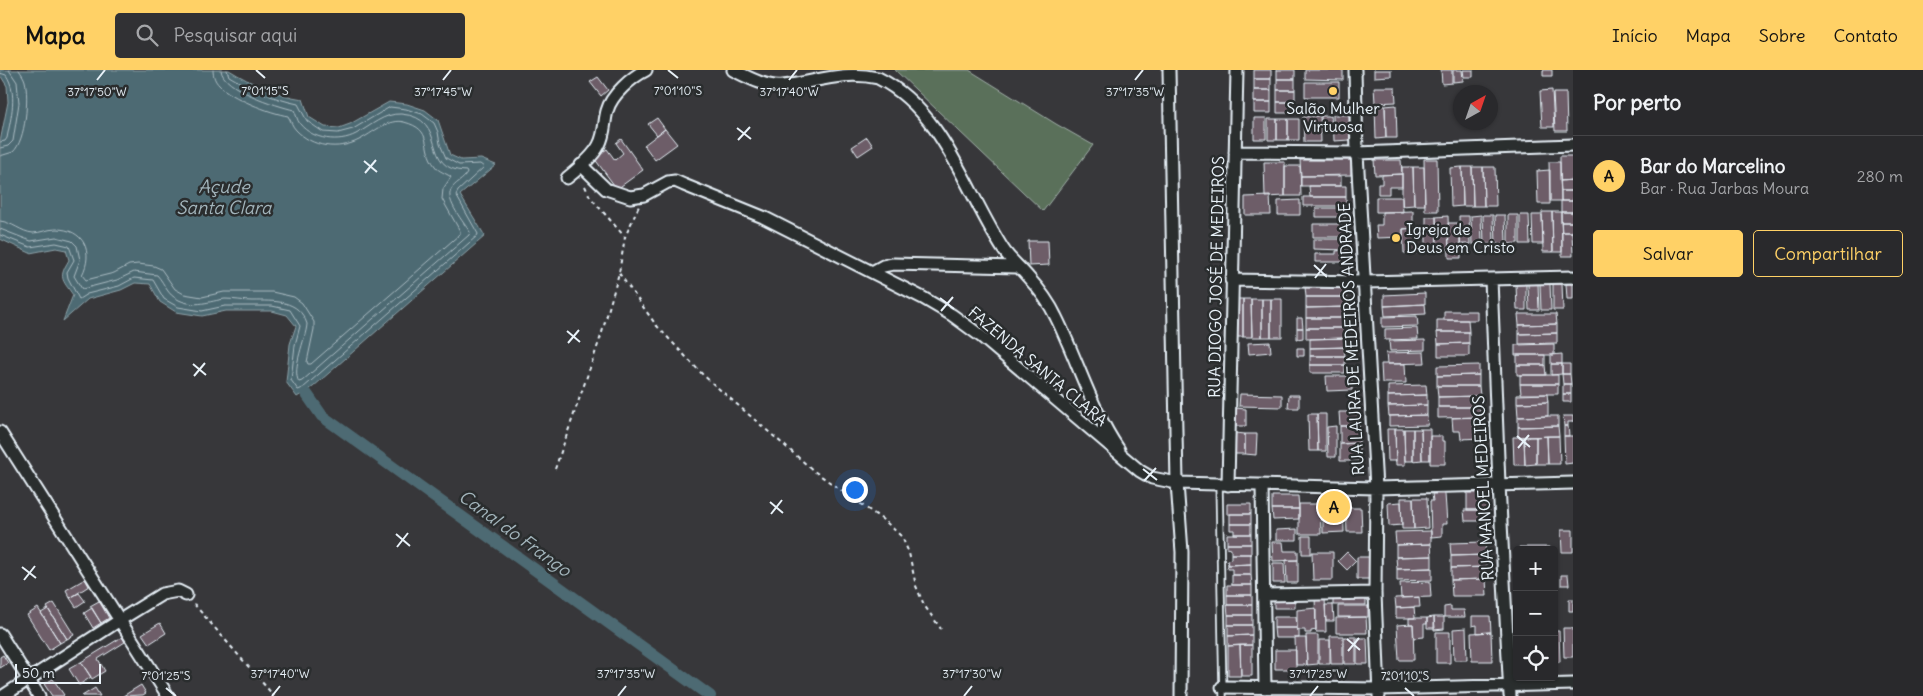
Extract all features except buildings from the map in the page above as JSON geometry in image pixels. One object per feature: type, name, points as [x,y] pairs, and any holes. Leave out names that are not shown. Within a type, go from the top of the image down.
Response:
[{"type":"street","points":[[567,178],[598,148],[611,102],[633,79],[646,70]]},
{"type":"street","points":[[733,70],[756,80],[782,86],[829,73],[856,71],[875,76],[894,86],[912,100],[943,142],[1004,249],[1043,294],[1056,317],[1100,418],[1126,460]]},
{"type":"street","name":"RUA DIOGO JOSÉ DE MEDEIROS","points":[[1223,484],[1237,70]]},
{"type":"street","name":"RUA LAURA DE MEDEIROS ANDRADE","points":[[1355,70],[1376,488],[1375,593],[1379,693]]},
{"type":"street","points":[[1167,72],[1172,482],[1182,552],[1181,696]]},
{"type":"street","points":[[1235,152],[1358,153],[1573,146]]},
{"type":"street","points":[[581,165],[606,189],[630,197],[644,195]]},
{"type":"street","name":"FAZENDA SANTA CLARA","points":[[644,195],[668,182],[675,181],[763,217],[923,298],[952,315],[982,337],[1126,460],[1152,478],[1172,482]]},
{"type":"street","points":[[872,272],[883,266],[893,264],[1018,267]]},
{"type":"street","points":[[1231,280],[1365,282],[1573,277]]},
{"type":"street","name":"RUA MANOEL MEDEIROS","points":[[1491,279],[1498,484],[1510,690]]},
{"type":"street","points":[[0,432],[168,696]]},
{"type":"street","points":[[1172,482],[1376,488],[1573,482]]},
{"type":"street","points":[[1262,486],[1265,595],[1264,688]]},
{"type":"street","points":[[3,696],[162,594],[178,591],[186,594]]},
{"type":"street","points":[[1265,595],[1375,593]]},
{"type":"street","points":[[0,634],[39,696]]},
{"type":"street","points":[[1222,692],[1264,688],[1379,693],[1510,690],[1573,684]]},
{"type":"lane","points":[[1222,692],[1223,484]]},
{"type":"path","points":[[581,165],[590,197],[625,237]]},
{"type":"path","points":[[555,469],[601,336],[618,273],[625,237],[644,195]]},
{"type":"path","points":[[618,273],[656,325],[703,375],[814,472],[886,522],[902,537],[909,553],[916,586],[924,606],[941,629]]},
{"type":"path","points":[[186,594],[274,696]]},
{"type":"green space","points":[[895,70],[969,70],[1093,145],[1043,211]]},
{"type":"water","name":"Açude Santa Clara","points":[[0,70],[229,70],[264,88],[283,95],[303,99],[309,117],[325,127],[339,128],[350,124],[389,102],[407,104],[425,110],[438,120],[450,155],[461,160],[481,159],[496,165],[460,195],[485,236],[313,387],[297,397],[286,382],[290,344],[296,326],[287,315],[272,311],[226,311],[202,316],[176,312],[160,302],[150,284],[135,283],[121,290],[88,299],[63,321],[73,295],[63,278],[63,271],[69,260],[66,250],[56,248],[30,253],[0,239],[0,142],[8,102],[7,86],[0,75]]},
{"type":"waterway","name":"Canal do Frango","points":[[306,393],[322,416],[710,696]]},
{"type":"place","name":"Salão Mulher Virtuosa","points":[[1333,91]]},
{"type":"place","name":"Igreja de Deus em Cristo","points":[[1396,238]]},
{"type":"place","name":"Bar do Marcelino","points":[[1334,507]]}]
